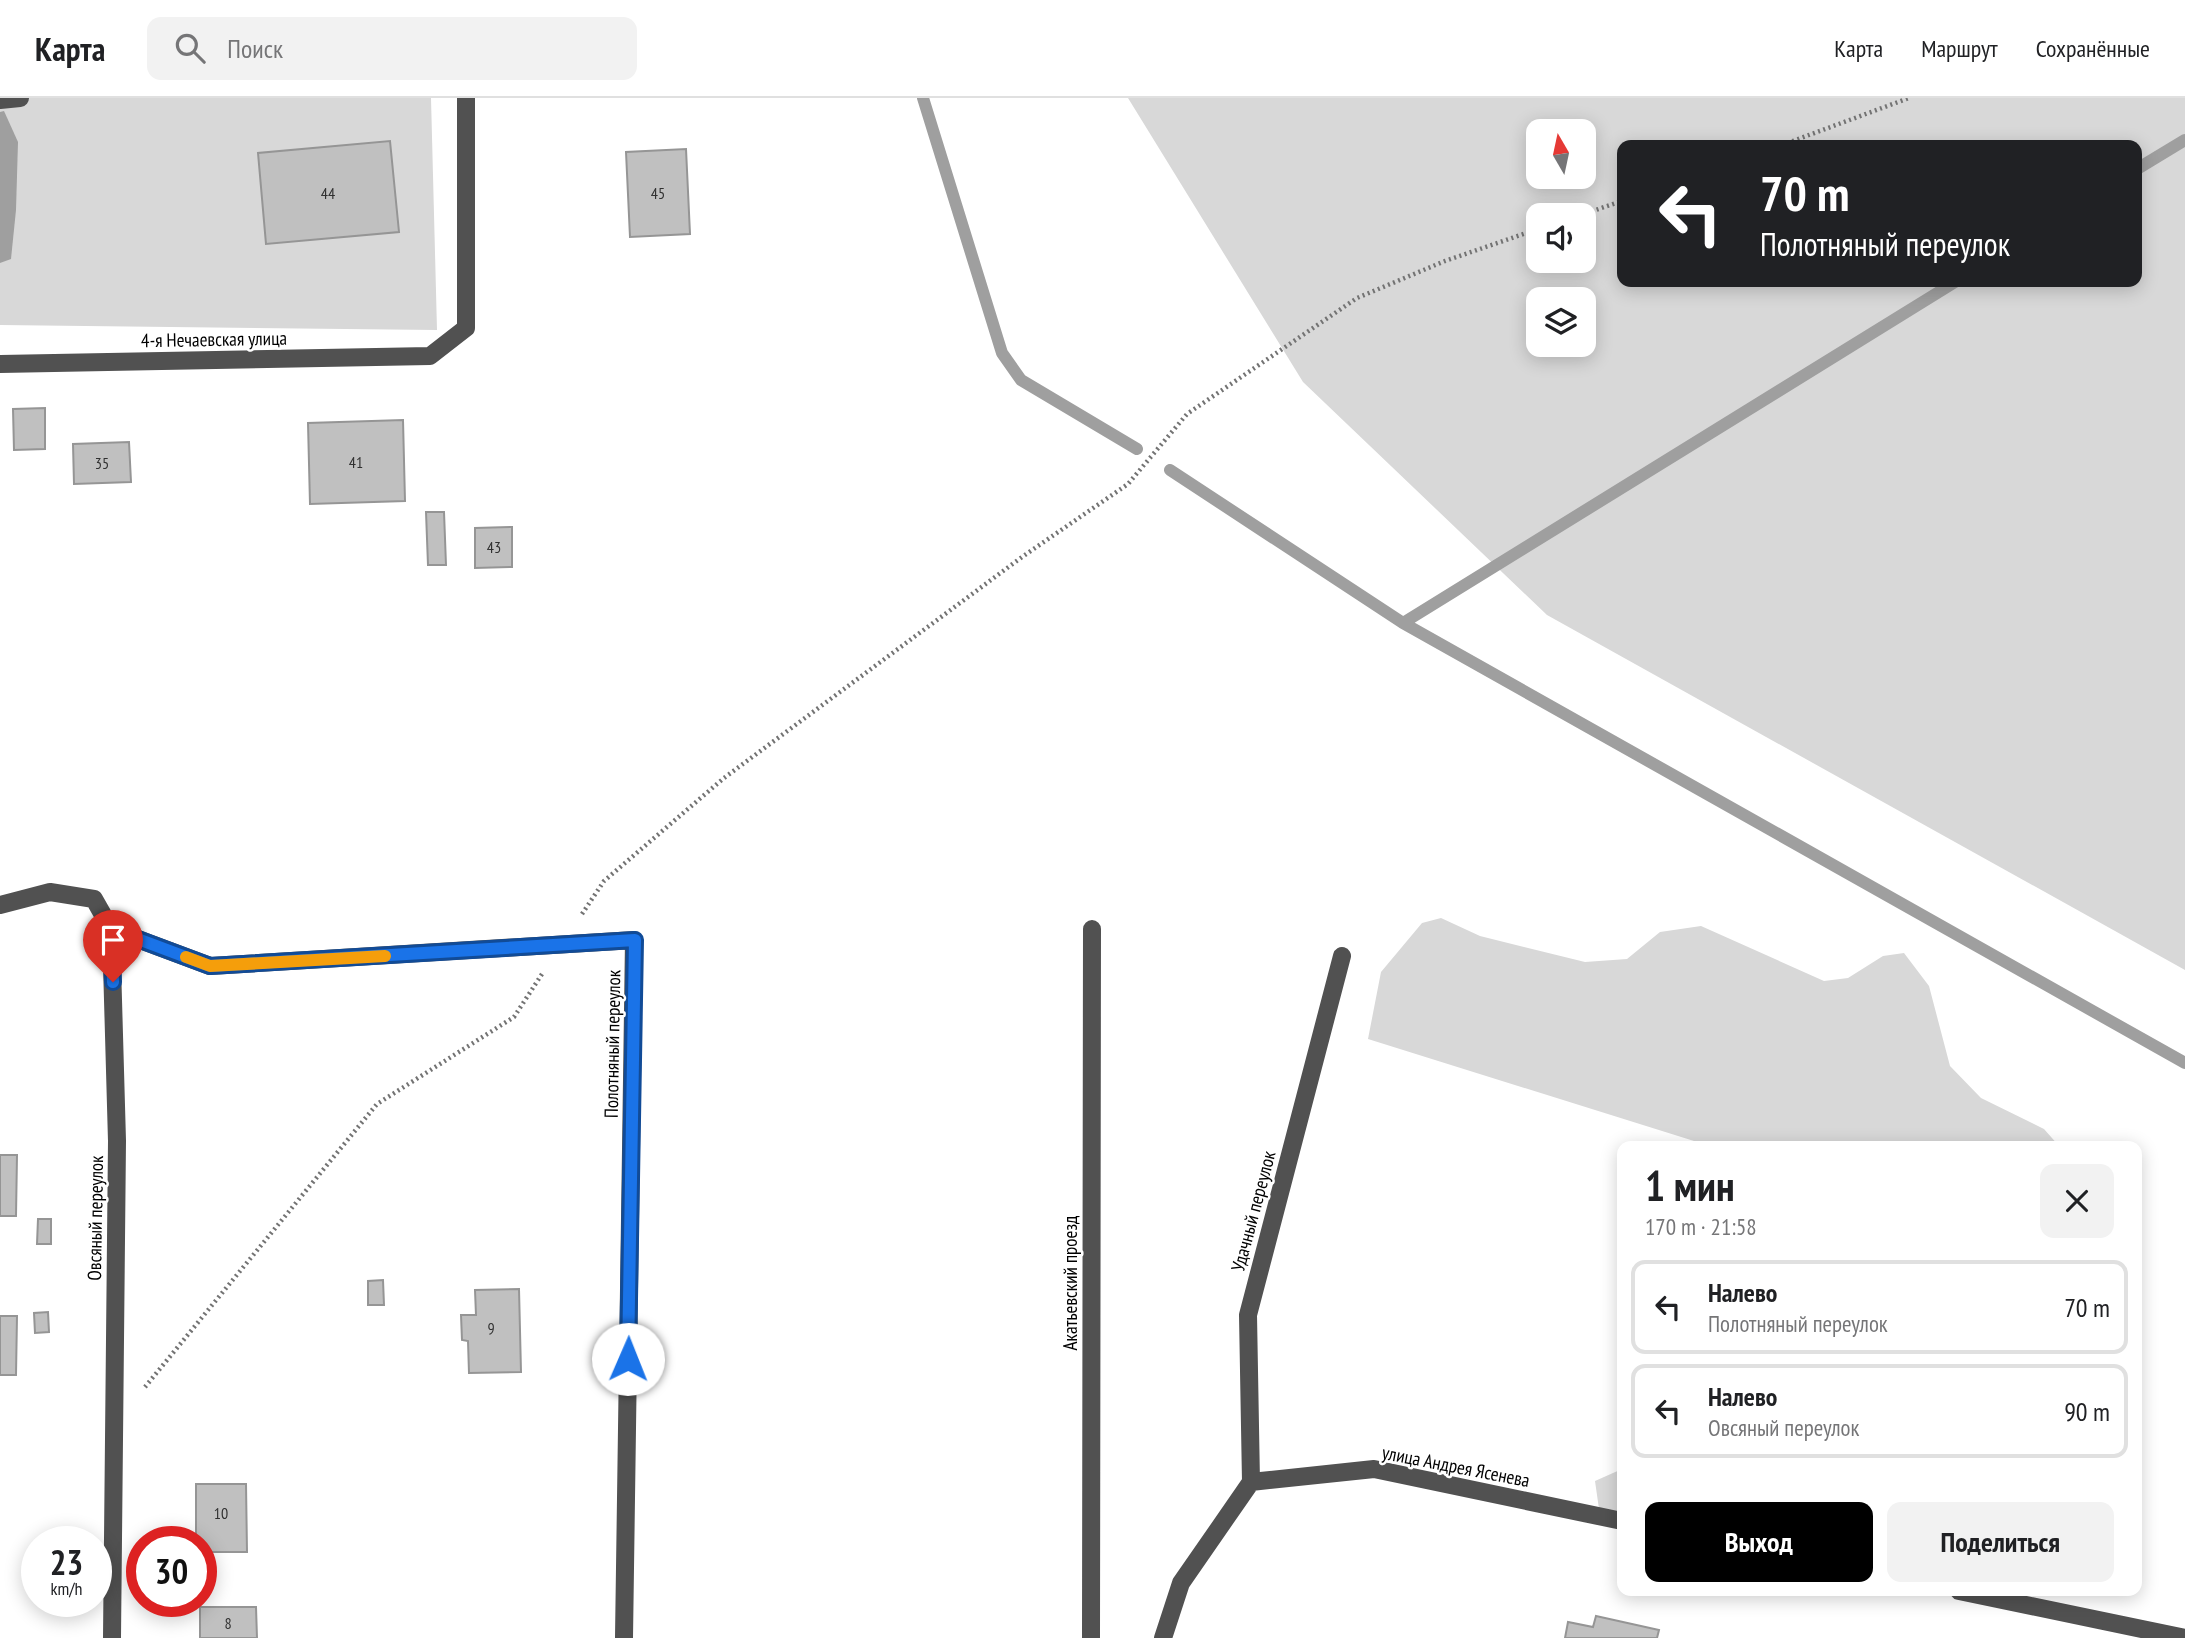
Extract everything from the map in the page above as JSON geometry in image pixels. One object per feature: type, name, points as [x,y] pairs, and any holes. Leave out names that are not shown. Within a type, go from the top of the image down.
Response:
[{"type":"street","points":[[0,100],[20,98]]},
{"type":"street","name":"4-я Нечаевская улица","points":[[0,364],[430,356],[466,328],[466,98]]},
{"type":"street","name":"Овсяный переулок","points":[[0,905],[50,892],[94,899],[111,929],[117,1141],[112,1638]]},
{"type":"street","name":"Полотняный переулок","points":[[111,929],[210,966],[635,940],[625,1638]]},
{"type":"street","name":"Акатьевский проезд","points":[[1091,1638],[1092,929]]},
{"type":"street","name":"Удачный переулок","points":[[1251,1482],[1248,1315],[1342,956]]},
{"type":"street","name":"улица Андрея Ясенева","points":[[1251,1482],[1374,1469],[1617,1520]]},
{"type":"street","points":[[1163,1638],[1181,1583],[1251,1482]]},
{"type":"street","points":[[1983,1596],[2185,1638]]},
{"type":"path","points":[[1796,140],[1909,98]]},
{"type":"path","points":[[1596,210],[1617,203]]},
{"type":"path","points":[[1074,522],[1128,484],[1187,414],[1357,298],[1445,261],[1526,233]]},
{"type":"shaded area","points":[[0,98],[431,98],[437,330],[0,325]]},
{"type":"shaded area","points":[[1128,98],[2185,98],[2185,970],[1547,615],[1303,382]]},
{"type":"shaded area","points":[[4,111],[18,142],[11,259],[0,263],[0,112]]},
{"type":"shaded area","points":[[1441,918],[1480,936],[1585,962],[1627,959],[1660,932],[1701,926],[1824,981],[1848,978],[1883,956],[1904,953],[1929,986],[1950,1066],[1981,1098],[2044,1129],[2055,1141],[1694,1141],[1368,1039],[1381,972],[1422,923]]},
{"type":"shaded area","points":[[1617,1471],[1617,1514],[1599,1509],[1595,1481]]},
{"type":"building","points":[[390,141],[399,232],[266,244],[258,153]]},
{"type":"building","points":[[686,149],[690,234],[630,237],[626,152]]},
{"type":"building","points":[[45,408],[45,449],[14,450],[13,409]]},
{"type":"building","points":[[403,420],[405,501],[310,504],[308,423]]},
{"type":"building","points":[[129,442],[131,482],[74,484],[73,444]]},
{"type":"building","points":[[426,512],[444,512],[446,565],[428,565]]},
{"type":"building","points":[[512,527],[512,567],[475,568],[475,528]]},
{"type":"building","points":[[0,1155],[17,1155],[16,1216],[0,1216]]},
{"type":"building","points":[[38,1219],[51,1219],[51,1244],[37,1244]]},
{"type":"building","points":[[383,1280],[384,1305],[368,1305],[368,1281]]},
{"type":"building","points":[[519,1289],[521,1372],[469,1373],[468,1341],[462,1340],[461,1315],[476,1315],[475,1290]]},
{"type":"building","points":[[48,1312],[49,1332],[35,1333],[34,1313]]},
{"type":"building","points":[[0,1316],[17,1316],[16,1375],[0,1375]]},
{"type":"building","points":[[196,1484],[246,1484],[247,1552],[217,1552],[217,1526],[196,1526]]},
{"type":"building","points":[[217,1607],[256,1607],[257,1638],[200,1638],[200,1617],[217,1617]]},
{"type":"building","points":[[1596,1616],[1659,1630],[1657,1638],[1565,1638],[1568,1622],[1593,1627]]},
{"type":"waterway","points":[[923,98],[1002,353],[1021,380],[1137,449]]},
{"type":"waterway","points":[[2142,166],[2185,140]]},
{"type":"waterway","points":[[1403,623],[1947,287]]},
{"type":"waterway","points":[[1170,470],[1403,623],[2185,1063]]},
{"type":"slow traffic","points":[[186,957],[210,966],[385,956]]},
{"type":"route","points":[[113,982],[111,929],[210,966],[635,940],[628,1359]]}]
